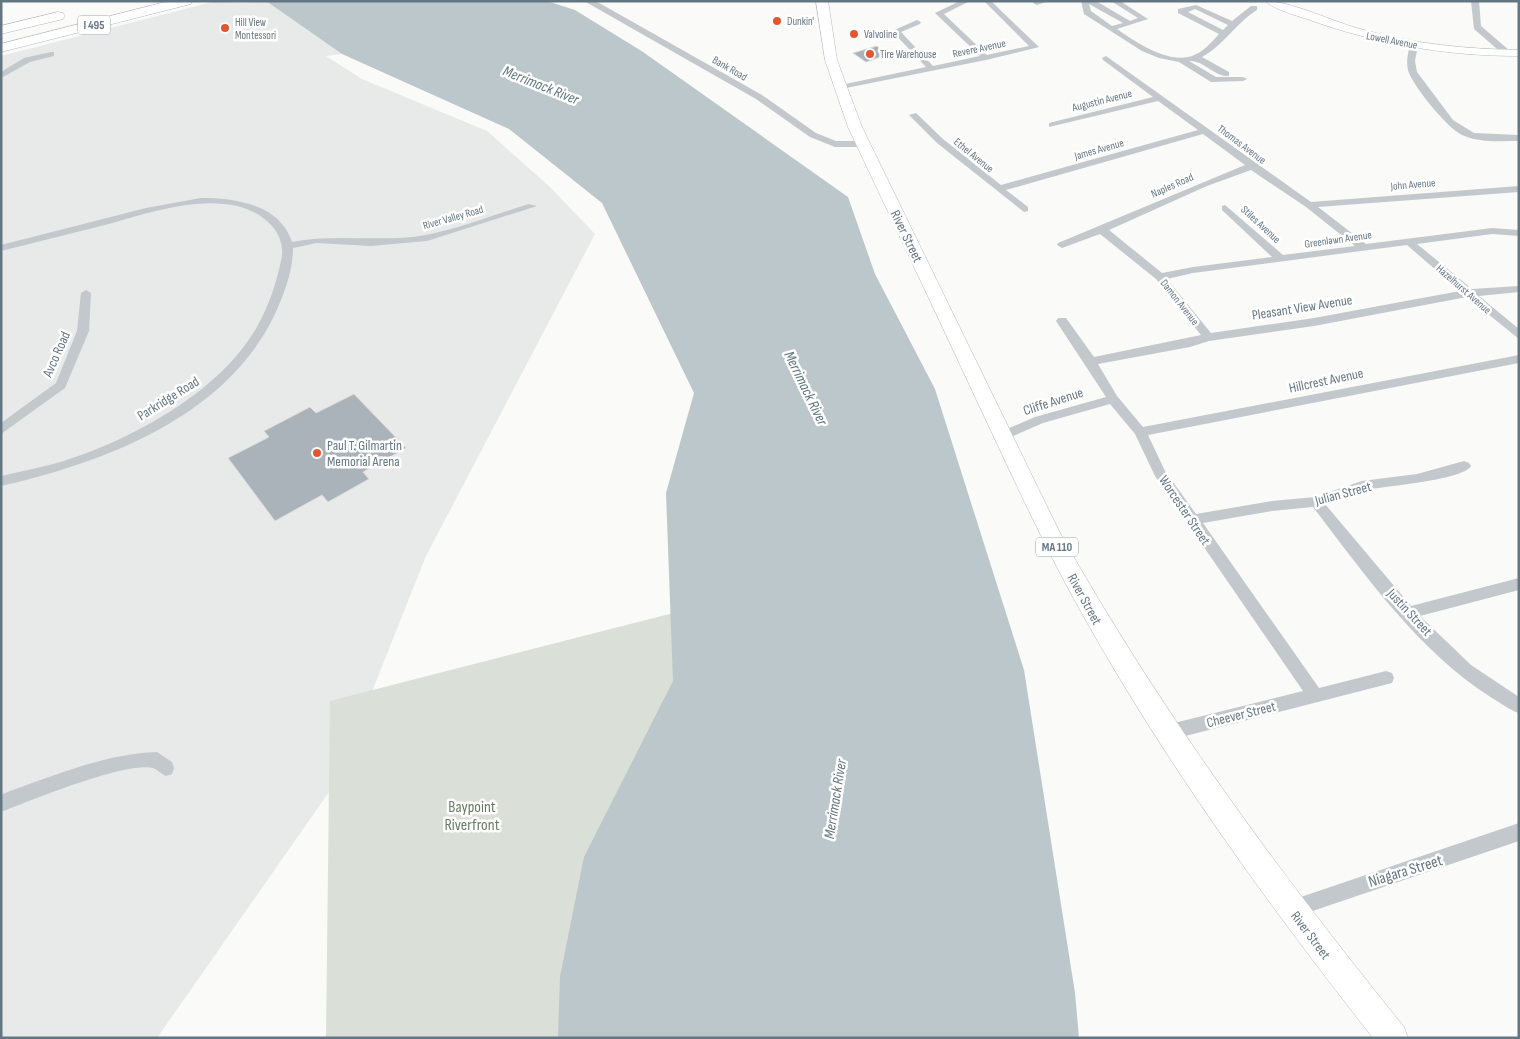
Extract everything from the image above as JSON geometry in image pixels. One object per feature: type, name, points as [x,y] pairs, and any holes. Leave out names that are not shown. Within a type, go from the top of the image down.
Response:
[{"type":"highway","name":"I 495","points":[[1,48],[186,1]]},
{"type":"highway","name":"I 495","points":[[1,30],[70,13]]},
{"type":"main road","name":"River Street","points":[[822,1],[826,40],[839,88],[863,144],[1051,536],[1086,602],[1166,733],[1292,910],[1393,1038]]},
{"type":"main road","name":"Lowell Avenue","points":[[1274,3],[1355,32],[1414,45],[1511,54]]},
{"type":"main road","points":[[1511,54],[1519,65]]},
{"type":"street","name":"Bank Road","points":[[587,1],[759,97],[813,135],[835,144],[863,144]]},
{"type":"street","points":[[968,1],[939,13],[986,58]]},
{"type":"street","name":"Revere Avenue","points":[[839,88],[1035,47],[987,1]]},
{"type":"street","points":[[1085,1],[1087,12],[1112,28],[1153,53],[1169,59],[1181,60],[1198,58],[1223,33],[1256,5],[1274,3]]},
{"type":"street","points":[[1090,1],[1129,23]]},
{"type":"street","points":[[1112,28],[1144,19],[1114,1]]},
{"type":"street","points":[[1475,1],[1477,27],[1511,54]]},
{"type":"street","points":[[1223,33],[1182,11],[1196,7],[1233,25]]},
{"type":"street","points":[[917,22],[896,31],[932,69]]},
{"type":"street","points":[[1414,45],[1411,61],[1413,72],[1453,125],[1465,133],[1478,137],[1519,138]]},
{"type":"street","points":[[5,74],[27,60],[51,54]]},
{"type":"street","name":"Thomas Avenue","points":[[1106,58],[1158,98],[1309,205],[1364,248]]},
{"type":"street","points":[[1198,58],[1226,74]]},
{"type":"street","points":[[1181,60],[1214,80],[1242,79]]},
{"type":"street","name":"Augustin Avenue","points":[[1052,125],[1158,98]]},
{"type":"street","name":"Ethel Avenue","points":[[912,115],[940,141],[1024,209]]},
{"type":"street","name":"James Avenue","points":[[999,189],[1205,130]]},
{"type":"street","name":"Naples Road","points":[[1062,245],[1103,231],[1174,197],[1252,166]]},
{"type":"street","name":"John Avenue","points":[[1309,205],[1519,189]]},
{"type":"street","points":[[1,248],[148,211],[188,203],[216,202],[239,204],[263,212],[276,223],[290,246]]},
{"type":"street","name":"River Valley Road","points":[[290,246],[317,240],[370,243],[427,238],[532,206]]},
{"type":"street","name":"Stiles Avenue","points":[[1225,208],[1281,259]]},
{"type":"street","name":"Damon Avenue","points":[[1103,231],[1160,277],[1208,337]]},
{"type":"street","name":"Greenlawn Avenue","points":[[1160,277],[1492,231],[1519,233]]},
{"type":"street","name":"Hazelhurst Avenue","points":[[1409,242],[1519,335]]},
{"type":"street","name":"Parkridge Road","points":[[1,481],[78,461],[122,442],[177,413],[211,388],[236,363],[259,334],[275,300],[286,269],[290,246]]},
{"type":"street","name":"Pleasant View Avenue","points":[[1091,362],[1116,355],[1208,337],[1314,322],[1469,293],[1519,289]]},
{"type":"street","name":"Avco Road","points":[[1,430],[61,386],[83,331],[86,293]]},
{"type":"street","name":"Worcester Street","points":[[1062,321],[1091,362],[1113,399],[1140,432],[1160,473],[1316,695]]},
{"type":"street","name":"Hillcrest Avenue","points":[[1140,432],[1258,411],[1415,377],[1519,359]]},
{"type":"street","name":"Cliffe Avenue","points":[[1004,435],[1039,420],[1113,399]]},
{"type":"street","name":"Julian Street","points":[[1192,520],[1272,506],[1316,502],[1362,486],[1417,479],[1464,466]]},
{"type":"street","name":"Justin Street","points":[[1316,502],[1409,613],[1466,671],[1519,706]]},
{"type":"street","points":[[1409,613],[1519,584]]},
{"type":"street","name":"Cheever Street","points":[[1166,733],[1386,678]]},
{"type":"street","points":[[1,804],[10,799],[74,777],[139,760],[157,760],[166,768]]},
{"type":"street","name":"Niagara Street","points":[[1292,910],[1391,873],[1453,855],[1519,832]]},
{"type":"shaded area","points":[[216,1],[240,3],[266,1],[342,54],[326,56],[362,79],[487,131],[549,186],[595,234],[426,556],[336,782],[157,1038],[1,1038],[1,56]]},
{"type":"green space","name":"Baypoint Riverfront","points":[[685,610],[690,686],[599,1038],[326,1038],[330,701]]},
{"type":"water","name":"Merrimack River","points":[[266,1],[547,1],[575,10],[643,52],[848,197],[875,274],[935,389],[1024,670],[1075,993],[1079,1038],[558,1038],[560,977],[584,857],[673,681],[666,493],[694,393],[602,203],[509,129],[342,54]]},
{"type":"building","name":"Tire Warehouse","points":[[877,46],[886,55],[866,62],[853,53]]},
{"type":"building","name":"Paul T. Gilmartin Memorial Arena","points":[[354,394],[406,448],[363,472],[369,479],[328,502],[322,495],[275,521],[228,458],[269,437],[264,431],[310,407],[316,413]]},
{"type":"place","name":"Dunkin'","points":[[777,21]]},
{"type":"place","name":"Hill View Montessori","points":[[225,28]]},
{"type":"place","name":"Valvoline","points":[[854,34]]},
{"type":"place","name":"Tire Warehouse","points":[[870,54]]},
{"type":"place","name":"Paul T. Gilmartin Memorial Arena","points":[[317,453]]}]
